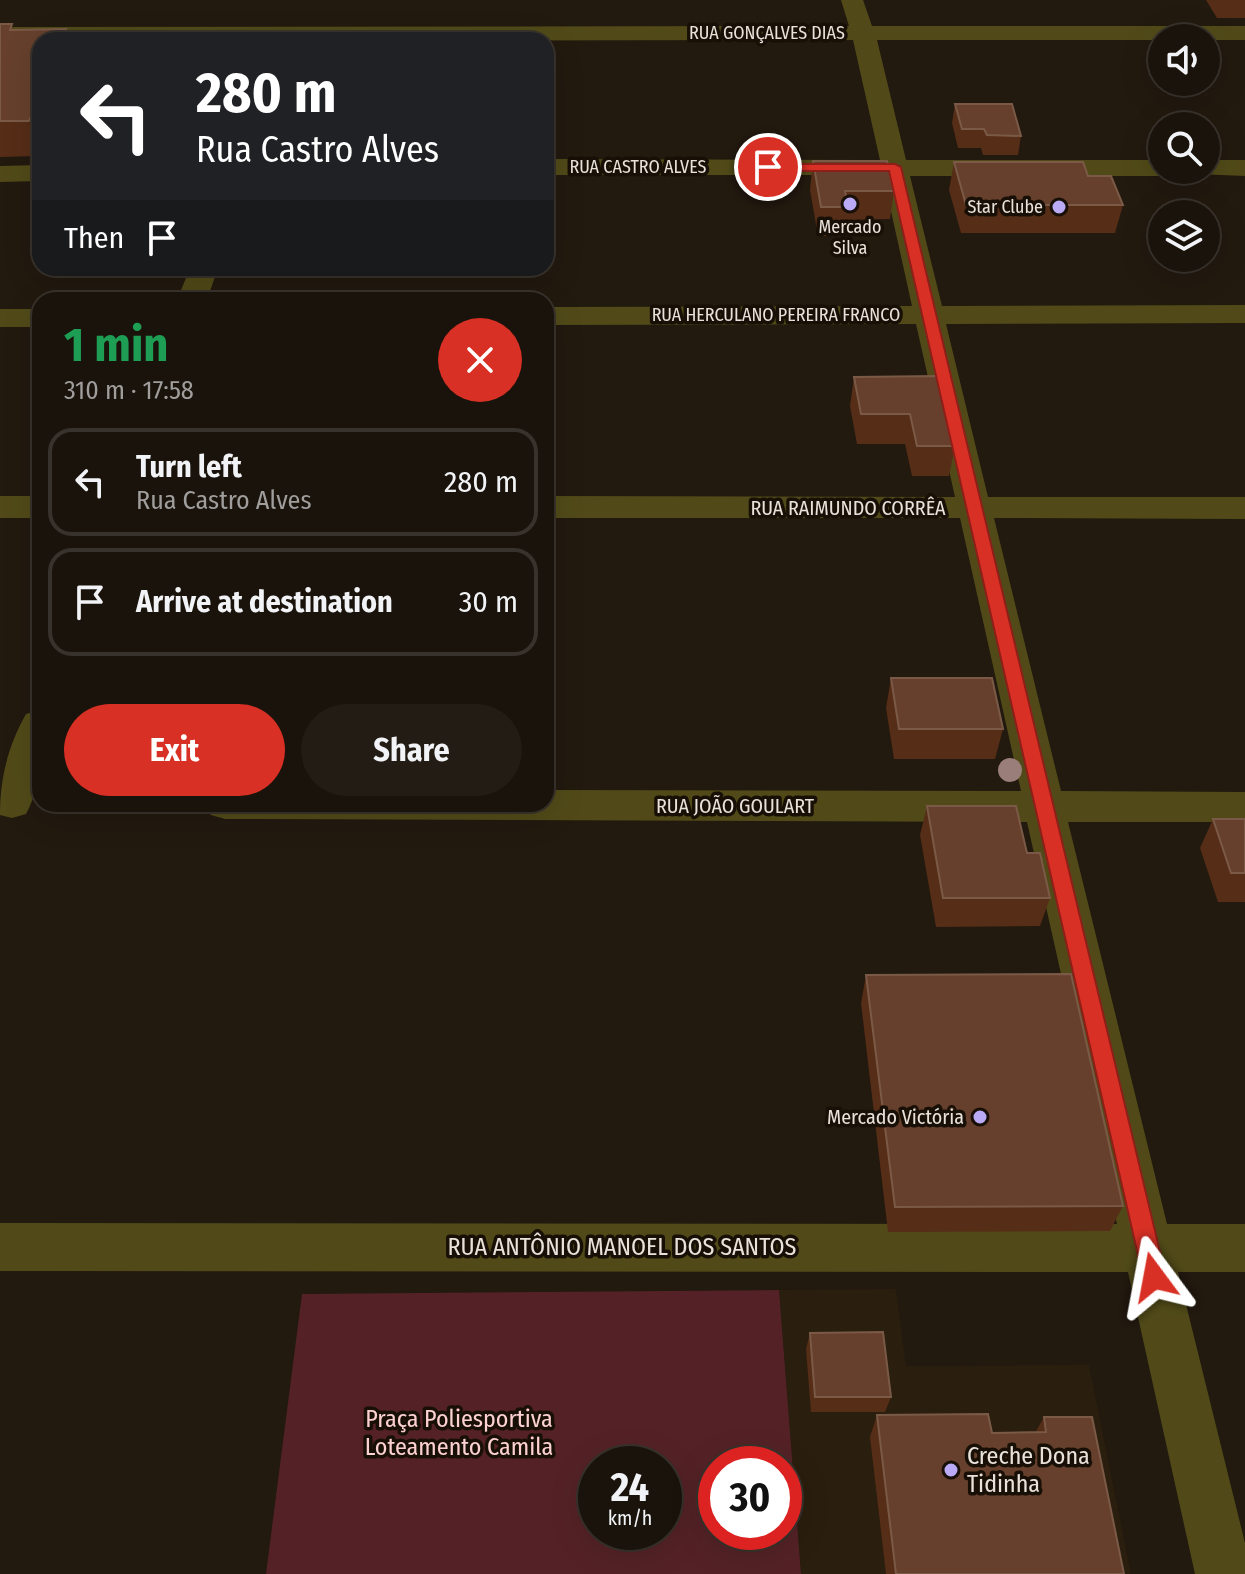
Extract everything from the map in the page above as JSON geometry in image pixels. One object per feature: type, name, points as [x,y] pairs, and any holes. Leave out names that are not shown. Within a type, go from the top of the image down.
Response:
[{"type":"street","points":[[1197,11],[1205,24]]},
{"type":"street","points":[[858,16],[1224,1574]]},
{"type":"street","name":"RUA GONÇALVES DIAS","points":[[97,32],[858,16],[1148,30]]},
{"type":"street","name":"RUA GONÇALVES DIAS","points":[[0,34],[32,33]]},
{"type":"street","name":"RUA GONÇALVES DIAS","points":[[1220,33],[1245,33]]},
{"type":"street","name":"RUA CASTRO ALVES","points":[[554,167],[1148,168]]},
{"type":"street","points":[[1220,168],[1245,168]]},
{"type":"street","points":[[0,174],[32,173]]},
{"type":"street","name":"RUA HERCULANO PEREIRA FRANCO","points":[[554,316],[1245,314]]},
{"type":"street","points":[[0,318],[32,318]]},
{"type":"street","points":[[0,507],[32,507]]},
{"type":"street","name":"RUA RAIMUNDO CORRÊA","points":[[554,507],[1245,508]]},
{"type":"street","points":[[17,803],[32,751]]},
{"type":"street","name":"RUA JOÃO GOULART","points":[[554,805],[1245,807]]},
{"type":"street","name":"RUA ANTÔNIO MANOEL DOS SANTOS","points":[[0,1247],[1245,1248]]},
{"type":"shaded area","name":"Creche Dona Tidinha","points":[[896,1289],[906,1366],[1089,1365],[1131,1574],[801,1574],[802,1446],[791,1446],[779,1290]]},
{"type":"green space","name":"Praça Poliesportiva Loteamento Camila","points":[[779,1290],[791,1446],[698,1446],[698,1550],[799,1550],[801,1574],[266,1574],[302,1294]]},
{"type":"building","points":[[0,24],[12,24],[10,30],[66,29],[65,32],[32,32],[32,113],[29,121],[0,121]]},
{"type":"building","points":[[955,104],[1012,104],[1021,136],[987,135],[984,129],[962,129]]},
{"type":"building","points":[[813,161],[887,161],[894,191],[845,191],[848,207],[821,207]]},
{"type":"building","points":[[954,162],[1083,162],[1088,176],[1111,176],[1123,205],[966,205]]},
{"type":"building","points":[[938,376],[955,446],[917,446],[910,414],[861,414],[854,377]]},
{"type":"building","points":[[891,678],[992,678],[1003,729],[899,729]]},
{"type":"building","points":[[927,806],[1016,806],[1027,853],[1040,853],[1050,898],[943,898]]},
{"type":"building","points":[[1213,819],[1245,819],[1245,873],[1231,873]]},
{"type":"building","name":"Mercado Victória","points":[[1071,974],[1123,1206],[895,1207],[866,975]]},
{"type":"building","points":[[883,1332],[891,1397],[815,1397],[810,1333]]},
{"type":"building","points":[[988,1414],[992,1433],[1046,1432],[1044,1417],[1092,1417],[1124,1574],[896,1574],[877,1415]]},
{"type":"place","name":"Mercado Silva","points":[[850,204]]},
{"type":"place","name":"Star Clube","points":[[1059,207]]},
{"type":"place","name":"Mercado Victória","points":[[980,1117]]},
{"type":"place","name":"Creche Dona Tidinha","points":[[951,1470]]},
{"type":"route","points":[[768,167],[895,167],[1154,1277]]}]
